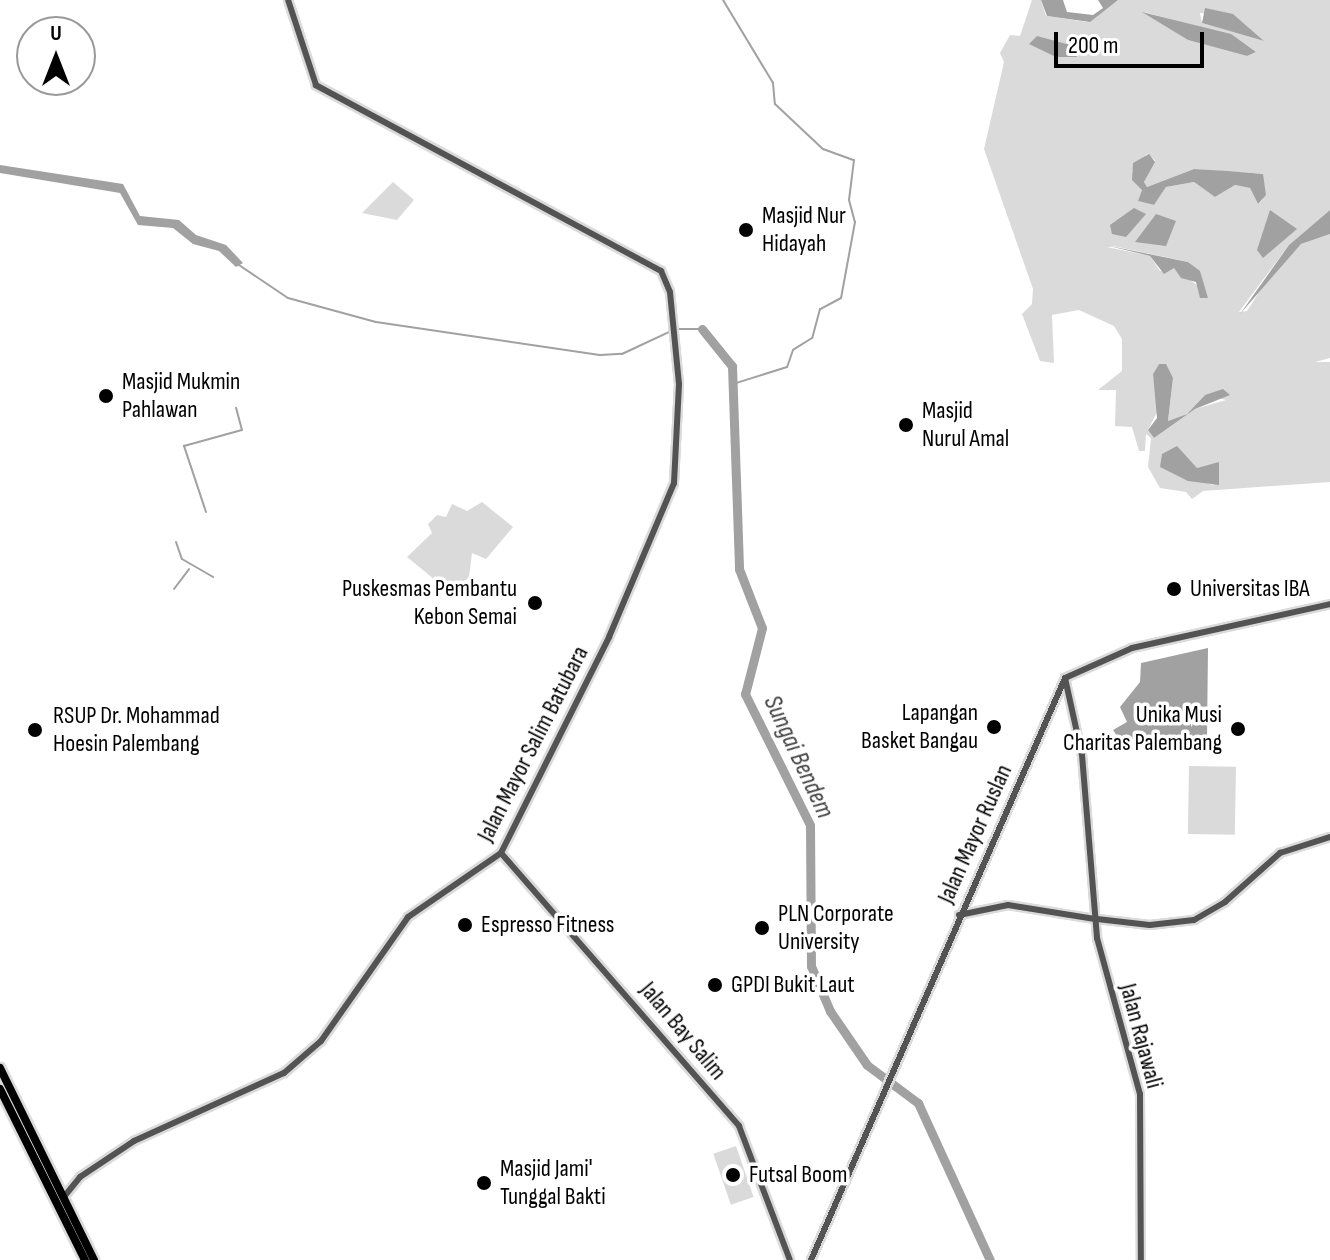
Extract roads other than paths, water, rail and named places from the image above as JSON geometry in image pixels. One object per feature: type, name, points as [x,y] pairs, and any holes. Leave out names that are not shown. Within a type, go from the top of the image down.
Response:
[{"type":"highway","points":[[0,1068],[9,1097],[57,1208],[85,1260]]},
{"type":"highway","points":[[0,1089],[9,1097],[94,1260]]},
{"type":"street","name":"Jalan Mayor Salim Batubara","points":[[57,1208],[80,1177],[126,1145],[284,1073],[321,1041],[408,917],[501,853],[668,500],[678,437],[674,337],[668,285],[659,269],[316,85],[288,0]]},
{"type":"street","points":[[1065,678],[1132,648],[1330,604]]},
{"type":"street","name":"Jalan Mayor Ruslan","points":[[811,1260],[883,1086],[1065,678]]},
{"type":"street","name":"Jalan Rajawali","points":[[1065,678],[1077,721],[1100,947],[1140,1094],[1141,1260]]},
{"type":"street","points":[[959,915],[1008,905],[1150,925],[1194,920],[1225,902],[1280,853],[1330,837]]},
{"type":"street","name":"Jalan Bay Salim","points":[[501,853],[739,1126],[790,1260]]},
{"type":"waterway","points":[[723,0],[773,83],[775,104],[823,149],[854,160],[849,200],[855,222],[841,298],[820,309],[812,338],[793,350],[787,367],[733,384]]},
{"type":"waterway","points":[[239,265],[288,298],[376,322],[600,355],[622,354],[671,331]]},
{"type":"waterway","points":[[677,329],[702,329]]},
{"type":"waterway","name":"Sungai Bendem","points":[[702,329],[732,366],[739,569],[762,628],[745,694],[810,825],[811,966],[830,1011],[867,1065],[918,1103],[990,1260]]},
{"type":"waterway","points":[[206,512],[184,446],[242,430],[236,408]]},
{"type":"waterway","points":[[176,542],[182,559],[213,577]]},
{"type":"waterway","points":[[174,589],[189,569]]},
{"type":"place","name":"Masjid Nur Hidayah","points":[[746,230]]},
{"type":"place","name":"Masjid Mukmin Pahlawan","points":[[106,396]]},
{"type":"place","name":"Masjid Nurul Amal","points":[[906,425]]},
{"type":"place","name":"Universitas IBA","points":[[1174,589]]},
{"type":"place","name":"Puskesmas Pembantu Kebon Semai","points":[[535,603]]},
{"type":"place","name":"Lapangan Basket Bangau","points":[[994,727]]},
{"type":"place","name":"Unika Musi Charitas Palembang","points":[[1238,729]]},
{"type":"place","name":"RSUP Dr. Mohammad Hoesin Palembang","points":[[35,730]]},
{"type":"place","name":"Espresso Fitness","points":[[465,925]]},
{"type":"place","name":"PLN Corporate University","points":[[762,928]]},
{"type":"place","name":"GPDI Bukit Laut","points":[[715,985]]},
{"type":"place","name":"Futsal Boom","points":[[733,1175]]},
{"type":"place","name":"Masjid Jami' Tunggal Bakti","points":[[484,1183]]}]
